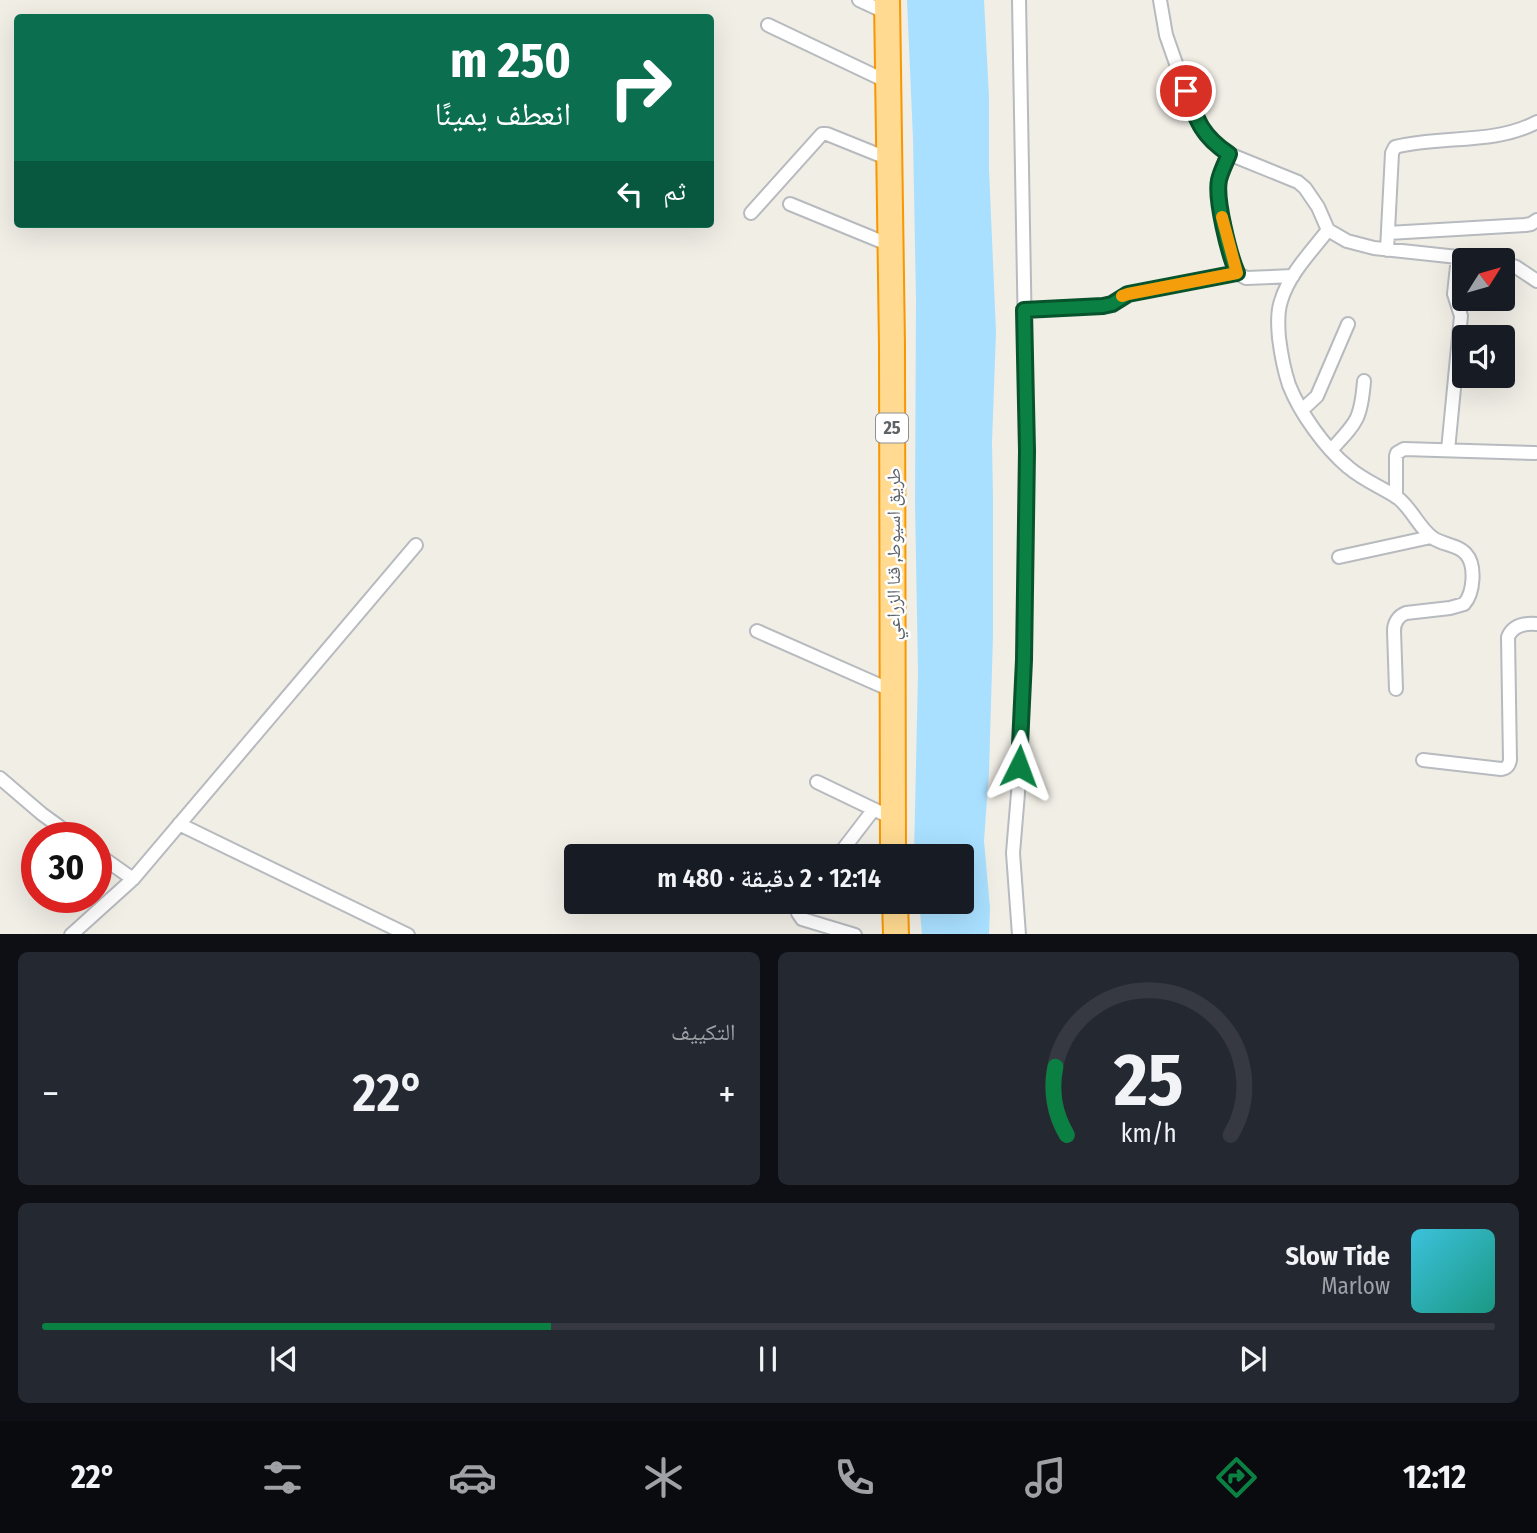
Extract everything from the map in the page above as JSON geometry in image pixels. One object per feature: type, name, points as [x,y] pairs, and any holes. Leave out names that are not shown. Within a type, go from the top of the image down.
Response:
[{"type":"highway","name":"طريق اسيوط, قنا الزراعي","points":[[887,7],[893,691],[883,813],[890,844]]},
{"type":"highway","points":[[895,914],[896,934]]},
{"type":"street","points":[[859,0],[887,7]]},
{"type":"street","points":[[1019,0],[1027,451],[1024,660],[1013,866],[1020,934]]},
{"type":"street","points":[[1160,0],[1166,35],[1193,112],[1211,141],[1229,154],[1298,182],[1318,207],[1328,230],[1347,241],[1387,250],[1452,256]]},
{"type":"street","points":[[768,25],[888,82]]},
{"type":"street","points":[[1387,250],[1392,153],[1395,147],[1506,133],[1537,122]]},
{"type":"street","points":[[751,213],[822,134],[889,159]]},
{"type":"street","points":[[1229,154],[1219,181],[1218,194],[1237,273]]},
{"type":"street","points":[[790,204],[890,245]]},
{"type":"street","points":[[1388,233],[1525,225],[1537,220]]},
{"type":"street","points":[[1328,230],[1293,276],[1280,302],[1278,326],[1282,361],[1290,386],[1302,411],[1345,465],[1396,497],[1431,537],[1467,554],[1471,568],[1470,594],[1464,604],[1406,613],[1395,622],[1396,689]]},
{"type":"street","points":[[1516,267],[1537,281]]},
{"type":"street","points":[[1024,310],[1103,306],[1128,294],[1237,273],[1246,278],[1293,276]]},
{"type":"street","points":[[1448,450],[1460,312]]},
{"type":"street","points":[[1302,411],[1317,396],[1348,324]]},
{"type":"street","points":[[1331,450],[1358,418],[1364,381]]},
{"type":"street","points":[[1396,497],[1396,456],[1404,449],[1535,453]]},
{"type":"street","points":[[1339,557],[1431,537]]},
{"type":"street","points":[[71,934],[133,879],[416,545]]},
{"type":"street","points":[[1423,760],[1501,769],[1508,766],[1508,637],[1516,627],[1537,624]]},
{"type":"street","points":[[757,631],[893,691]]},
{"type":"street","points":[[0,778],[53,822]]},
{"type":"street","points":[[817,782],[883,813],[851,844]]},
{"type":"street","points":[[179,824],[408,934]]},
{"type":"street","points":[[112,864],[133,879]]},
{"type":"street","points":[[799,914],[802,919],[855,934]]},
{"type":"water","points":[[907,0],[984,0],[996,332],[992,443],[993,635],[984,841],[990,908],[989,934],[922,934],[920,914],[974,914],[974,844],[914,844],[918,673],[913,139]]},
{"type":"slow traffic","points":[[1122,296],[1237,273],[1222,217]]},
{"type":"route","points":[[1019,766],[1024,660],[1027,451],[1024,310],[1103,306],[1128,294],[1237,273],[1218,194],[1221,173],[1229,154],[1211,141],[1204,132],[1186,91]]}]
